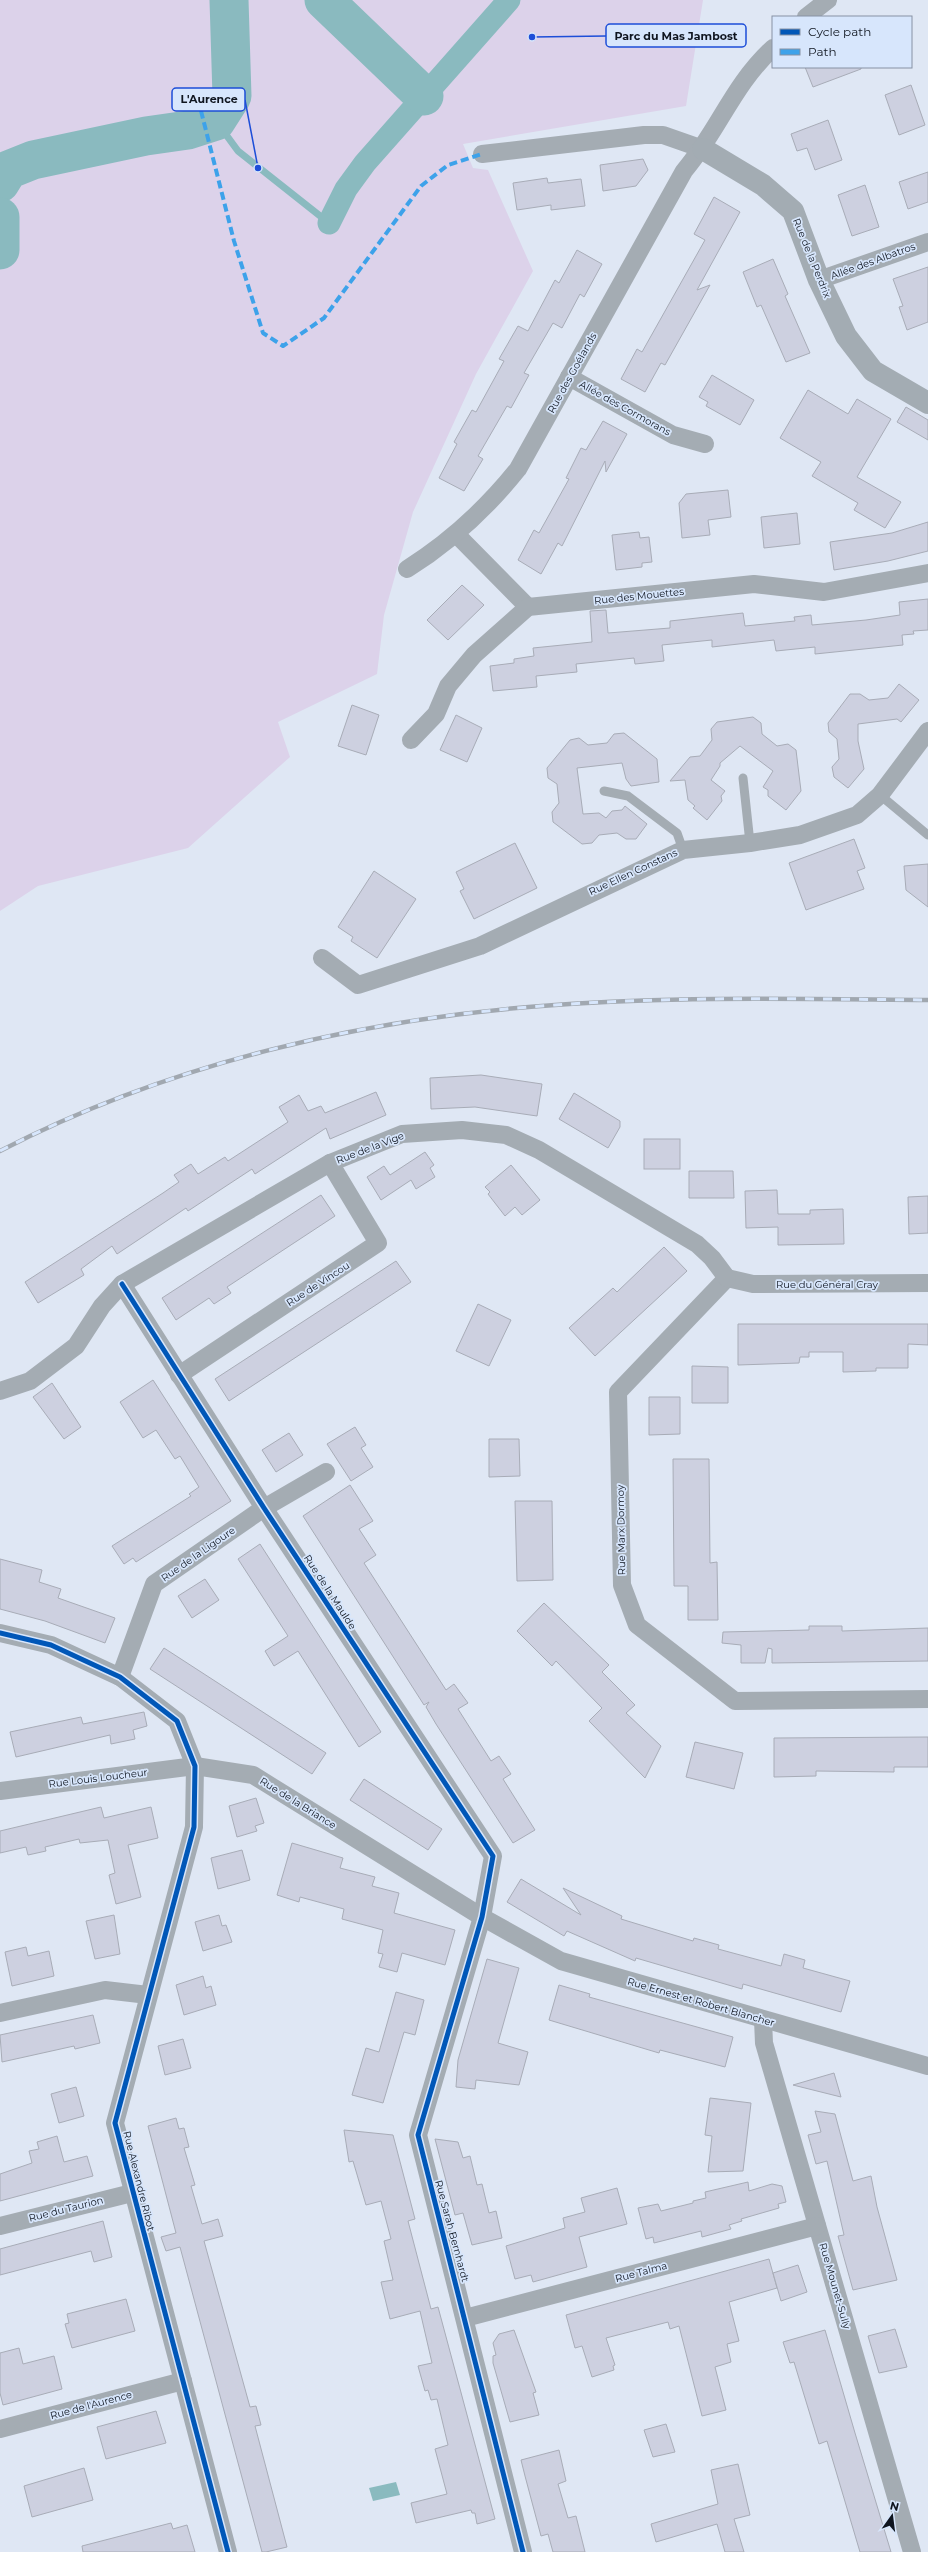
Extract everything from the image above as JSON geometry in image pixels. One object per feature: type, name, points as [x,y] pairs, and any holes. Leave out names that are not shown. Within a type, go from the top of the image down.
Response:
[{"type":"street","points":[[807,16],[828,0]]},
{"type":"street","name":"Rue des Goélands","points":[[407,569],[456,534],[496,497],[518,469],[684,171],[703,149],[742,82],[772,49]]},
{"type":"street","name":"Rue de la Perdrix","points":[[482,154],[644,134],[662,135],[703,149],[763,185],[793,211],[819,280],[846,336],[873,371],[928,403]]},
{"type":"street","name":"Allée des Albatros","points":[[819,280],[928,242]]},
{"type":"street","name":"Allée des Cormorans","points":[[569,378],[673,435],[705,444]]},
{"type":"street","points":[[411,740],[436,714],[448,686],[474,655],[528,607],[456,534]]},
{"type":"street","name":"Rue des Mouettes","points":[[528,607],[754,584],[824,592],[928,573]]},
{"type":"street","name":"Rue Ellen Constans","points":[[322,958],[358,985],[480,946],[683,850],[750,843],[800,835],[858,815],[880,795],[928,731]]},
{"type":"street","name":"Rue de la Vige","points":[[0,1391],[30,1381],[76,1346],[102,1306],[122,1284],[330,1163],[402,1134],[462,1130],[506,1135],[539,1150],[697,1244],[712,1258],[727,1278]]},
{"type":"street","name":"Rue de Vincou","points":[[179,1375],[378,1244],[330,1163]]},
{"type":"street","name":"Rue du Général Cray","points":[[727,1278],[753,1284],[928,1284]]},
{"type":"street","name":"Rue Marx Dormoy","points":[[727,1278],[618,1392],[622,1584],[637,1625],[735,1701],[928,1699]]},
{"type":"street","name":"Rue de la Maulde","points":[[122,1284],[264,1508],[493,1856],[482,1917]]},
{"type":"street","name":"Rue de la Ligoure","points":[[120,1677],[154,1584],[264,1508],[326,1472]]},
{"type":"street","points":[[0,1633],[51,1645],[120,1677],[177,1721],[195,1766]]},
{"type":"street","name":"Rue de la Briance","points":[[195,1766],[253,1775],[482,1917]]},
{"type":"street","name":"Rue Louis Loucheur","points":[[0,1791],[195,1766]]},
{"type":"street","name":"Rue Alexandre Ribot","points":[[195,1766],[194,1827],[115,2122],[132,2192],[228,2552]]},
{"type":"street","name":"Rue Ernest et Robert Blancher","points":[[482,1917],[561,1961],[928,2066]]},
{"type":"street","name":"Rue Sarah Bernhardt","points":[[482,1917],[418,2135],[466,2318],[523,2552]]},
{"type":"street","points":[[0,2013],[105,1990],[148,1995]]},
{"type":"street","name":"Rue Mounet-Sully","points":[[764,2020],[764,2043],[912,2552]]},
{"type":"street","name":"Rue du Taurion","points":[[0,2226],[132,2192]]},
{"type":"street","name":"Rue Talma","points":[[466,2318],[817,2226]]},
{"type":"street","name":"Rue de l'Aurence","points":[[0,2429],[183,2381]]},
{"type":"lane","points":[[743,778],[750,843]]},
{"type":"lane","points":[[604,791],[628,796],[677,833],[683,850]]},
{"type":"lane","points":[[880,795],[928,835]]},
{"type":"shaded area","points":[[0,0],[703,0],[686,106],[463,144],[473,168],[488,170],[533,271],[476,374],[413,512],[384,615],[377,674],[278,722],[290,757],[188,848],[38,886],[0,911]]},
{"type":"shaded area","points":[[396,2482],[400,2495],[373,2501],[369,2488]]},
{"type":"building","points":[[805,68],[861,68],[861,69],[813,87]]},
{"type":"building","points":[[911,85],[925,125],[899,135],[885,95]]},
{"type":"building","points":[[828,120],[842,160],[815,170],[807,148],[797,151],[791,134]]},
{"type":"building","points":[[643,159],[648,170],[636,186],[603,191],[600,165]]},
{"type":"building","points":[[928,172],[928,202],[908,209],[899,182]]},
{"type":"building","points":[[547,178],[548,183],[581,179],[585,206],[551,210],[551,205],[517,210],[513,183]]},
{"type":"building","points":[[865,185],[879,227],[852,236],[838,195]]},
{"type":"building","points":[[714,197],[740,212],[697,290],[710,285],[665,365],[661,363],[645,392],[621,379],[637,349],[642,352],[705,240],[694,234]]},
{"type":"building","points":[[577,250],[602,264],[584,297],[580,294],[562,328],[553,323],[524,373],[529,375],[511,408],[507,406],[478,456],[483,459],[464,491],[439,478],[457,444],[454,442],[472,410],[476,412],[504,361],[499,359],[518,326],[528,331],[555,280],[559,283]]},
{"type":"building","points":[[773,259],[788,294],[785,296],[810,353],[786,362],[761,305],[757,307],[743,272]]},
{"type":"building","points":[[928,267],[928,322],[907,330],[899,307],[903,306],[893,279]]},
{"type":"building","points":[[712,375],[754,400],[740,425],[706,406],[708,402],[699,397]]},
{"type":"building","points":[[808,390],[848,414],[857,399],[891,419],[857,477],[901,502],[885,528],[854,510],[858,503],[812,476],[821,462],[780,438]]},
{"type":"building","points":[[906,407],[928,420],[928,440],[897,422]]},
{"type":"building","points":[[603,421],[627,434],[606,472],[605,461],[562,546],[558,543],[541,574],[518,560],[534,530],[539,533],[569,479],[566,478],[581,448],[586,450]]},
{"type":"building","points":[[728,490],[731,517],[708,520],[710,535],[682,538],[679,503],[686,494]]},
{"type":"building","points":[[797,513],[800,544],[764,548],[761,517]]},
{"type":"building","points":[[928,522],[928,551],[888,561],[834,570],[830,542],[892,533]]},
{"type":"building","points":[[639,532],[640,538],[649,537],[652,562],[642,563],[642,567],[616,570],[612,535]]},
{"type":"building","points":[[462,585],[484,605],[448,640],[427,620]]},
{"type":"building","points":[[928,599],[928,630],[913,631],[914,634],[902,635],[903,645],[815,654],[815,647],[776,651],[774,640],[712,647],[712,640],[662,645],[664,661],[635,664],[634,658],[576,664],[577,672],[536,676],[537,687],[493,691],[490,666],[514,663],[514,659],[534,656],[533,648],[592,642],[590,611],[606,610],[608,633],[670,628],[670,621],[743,613],[745,626],[795,621],[794,617],[811,615],[812,625],[866,620],[900,615],[899,602]]},
{"type":"building","points":[[899,684],[919,700],[901,722],[897,719],[858,724],[858,741],[864,769],[848,788],[834,777],[832,767],[839,759],[837,739],[829,732],[828,723],[850,694],[860,694],[869,700],[888,698]]},
{"type":"building","points":[[352,705],[379,715],[366,755],[338,746]]},
{"type":"building","points":[[456,715],[482,728],[467,762],[440,750]]},
{"type":"building","points":[[753,717],[761,723],[762,734],[777,746],[788,744],[796,750],[801,791],[786,810],[768,796],[768,790],[763,787],[773,771],[740,746],[720,763],[720,766],[711,780],[725,791],[721,796],[722,801],[707,820],[693,808],[695,806],[688,800],[685,780],[670,781],[690,757],[700,756],[712,740],[711,729],[717,722]]},
{"type":"building","points":[[624,733],[657,759],[659,782],[631,786],[626,779],[622,763],[577,768],[583,814],[599,813],[606,818],[612,811],[622,810],[625,806],[647,824],[636,839],[626,839],[617,833],[599,835],[592,843],[582,844],[553,822],[552,812],[559,803],[557,784],[548,778],[547,768],[570,740],[579,738],[588,745],[607,743],[614,734]]},
{"type":"building","points":[[854,839],[865,868],[857,871],[864,889],[806,910],[789,863]]},
{"type":"building","points":[[515,843],[537,888],[474,919],[460,891],[464,889],[456,872]]},
{"type":"building","points":[[928,864],[928,907],[906,890],[904,866]]},
{"type":"building","points":[[374,871],[416,899],[377,958],[351,941],[353,937],[338,927]]},
{"type":"building","points":[[481,1075],[542,1084],[537,1116],[475,1107],[431,1109],[430,1078]]},
{"type":"building","points":[[376,1092],[386,1115],[330,1139],[326,1128],[255,1174],[252,1169],[188,1211],[186,1208],[117,1254],[112,1246],[81,1269],[84,1275],[38,1303],[25,1282],[179,1182],[174,1175],[191,1164],[198,1174],[225,1157],[228,1161],[288,1122],[279,1107],[299,1095],[308,1111],[321,1106],[325,1113]]},
{"type":"building","points":[[574,1093],[620,1121],[620,1127],[608,1148],[559,1119]]},
{"type":"building","points":[[644,1139],[680,1139],[680,1169],[644,1169]]},
{"type":"building","points":[[425,1152],[434,1165],[430,1168],[435,1177],[416,1189],[411,1180],[381,1200],[367,1177],[384,1166],[390,1175]]},
{"type":"building","points":[[511,1165],[540,1200],[522,1215],[515,1207],[505,1216],[488,1194],[490,1192],[485,1187]]},
{"type":"building","points":[[689,1171],[733,1171],[734,1198],[689,1198]]},
{"type":"building","points":[[777,1190],[778,1214],[810,1214],[810,1210],[843,1209],[844,1244],[778,1245],[778,1227],[746,1228],[745,1191]]},
{"type":"building","points":[[321,1195],[335,1216],[227,1287],[231,1293],[214,1304],[209,1298],[176,1320],[162,1298]]},
{"type":"building","points":[[928,1196],[928,1233],[909,1234],[908,1197]]},
{"type":"building","points":[[664,1247],[687,1271],[595,1356],[569,1328],[613,1288],[617,1292]]},
{"type":"building","points":[[396,1261],[411,1282],[229,1401],[215,1379]]},
{"type":"building","points":[[478,1304],[511,1320],[489,1366],[456,1351]]},
{"type":"building","points":[[738,1324],[928,1324],[928,1345],[908,1344],[908,1368],[876,1368],[876,1371],[843,1372],[843,1352],[809,1352],[809,1357],[800,1357],[799,1363],[738,1365]]},
{"type":"building","points":[[692,1366],[728,1367],[728,1403],[692,1403]]},
{"type":"building","points":[[153,1380],[231,1501],[136,1562],[133,1558],[124,1564],[112,1546],[191,1496],[189,1494],[199,1487],[180,1456],[175,1459],[156,1430],[143,1438],[120,1402]]},
{"type":"building","points":[[52,1383],[81,1427],[64,1439],[33,1397]]},
{"type":"building","points":[[649,1397],[680,1397],[680,1434],[649,1435]]},
{"type":"building","points":[[355,1427],[366,1445],[361,1448],[373,1467],[351,1481],[327,1444]]},
{"type":"building","points":[[289,1433],[303,1455],[276,1472],[262,1450]]},
{"type":"building","points":[[489,1439],[519,1439],[520,1476],[489,1477]]},
{"type":"building","points":[[673,1459],[709,1459],[710,1563],[717,1562],[718,1620],[688,1620],[688,1586],[674,1586]]},
{"type":"building","points":[[350,1485],[373,1521],[359,1529],[376,1555],[364,1563],[446,1690],[454,1684],[468,1703],[458,1709],[491,1761],[499,1756],[511,1774],[503,1779],[535,1830],[513,1843],[436,1724],[426,1707],[429,1702],[424,1705],[303,1516]]},
{"type":"building","points":[[515,1501],[552,1501],[553,1580],[517,1581]]},
{"type":"building","points":[[260,1544],[381,1732],[359,1747],[298,1651],[274,1666],[265,1651],[288,1636],[238,1559]]},
{"type":"building","points":[[0,1559],[42,1570],[39,1582],[61,1589],[58,1598],[115,1618],[105,1643],[45,1621],[0,1609]]},
{"type":"building","points":[[205,1579],[219,1600],[192,1618],[178,1596]]},
{"type":"building","points":[[544,1603],[609,1665],[602,1672],[635,1705],[626,1713],[661,1746],[645,1778],[589,1721],[602,1708],[556,1661],[552,1666],[517,1631]]},
{"type":"building","points":[[809,1626],[842,1626],[842,1631],[928,1628],[928,1661],[772,1663],[772,1649],[768,1648],[765,1663],[741,1663],[741,1645],[722,1643],[723,1632],[809,1630]]},
{"type":"building","points":[[164,1648],[326,1753],[312,1774],[150,1669]]},
{"type":"building","points":[[144,1712],[147,1726],[133,1730],[135,1739],[111,1744],[110,1735],[16,1757],[10,1732],[81,1717],[83,1724]]},
{"type":"building","points":[[928,1737],[928,1767],[894,1767],[894,1772],[816,1771],[816,1776],[774,1777],[774,1738]]},
{"type":"building","points":[[695,1742],[743,1753],[734,1789],[686,1777]]},
{"type":"building","points":[[364,1779],[442,1829],[428,1850],[350,1800]]},
{"type":"building","points":[[256,1798],[264,1823],[255,1826],[257,1831],[237,1837],[229,1806]]},
{"type":"building","points":[[101,1807],[104,1818],[151,1807],[158,1838],[128,1845],[141,1897],[116,1904],[109,1875],[115,1873],[108,1840],[80,1843],[79,1839],[45,1847],[46,1851],[28,1855],[26,1847],[0,1853],[0,1831]]},
{"type":"building","points":[[292,1843],[343,1858],[340,1868],[375,1877],[372,1886],[399,1893],[394,1913],[455,1930],[445,1965],[402,1953],[397,1972],[379,1967],[383,1954],[378,1953],[383,1930],[342,1919],[344,1909],[300,1897],[299,1902],[277,1895]]},
{"type":"building","points":[[242,1850],[250,1880],[218,1889],[211,1858]]},
{"type":"building","points":[[521,1879],[581,1915],[563,1888],[622,1916],[621,1919],[693,1941],[694,1938],[719,1945],[718,1949],[781,1966],[784,1954],[805,1960],[803,1968],[850,1981],[841,2012],[743,1984],[742,1989],[636,1958],[635,1961],[567,1931],[564,1936],[507,1902]]},
{"type":"building","points":[[114,1915],[120,1954],[95,1959],[86,1921]]},
{"type":"building","points":[[219,1915],[222,1926],[226,1925],[232,1942],[203,1951],[195,1922]]},
{"type":"building","points":[[26,1947],[28,1956],[49,1951],[54,1976],[12,1986],[5,1952]]},
{"type":"building","points":[[487,1959],[519,1968],[498,2043],[528,2052],[519,2085],[476,2080],[475,2089],[456,2087],[458,2060]]},
{"type":"building","points":[[203,1976],[206,1988],[211,1986],[216,2005],[184,2015],[176,1985]]},
{"type":"building","points":[[559,1985],[590,1994],[589,1997],[733,2037],[725,2067],[660,2050],[659,2053],[549,2020]]},
{"type":"building","points":[[396,1992],[424,2000],[415,2035],[404,2032],[383,2103],[352,2095],[366,2048],[379,2052]]},
{"type":"building","points":[[93,2015],[100,2043],[75,2049],[74,2046],[2,2062],[0,2035]]},
{"type":"building","points":[[183,2039],[191,2068],[165,2075],[158,2046]]},
{"type":"building","points":[[834,2073],[841,2097],[793,2085]]},
{"type":"building","points":[[76,2087],[84,2116],[59,2123],[51,2094]]},
{"type":"building","points":[[710,2098],[751,2103],[743,2171],[708,2172],[712,2136],[705,2135]]},
{"type":"building","points":[[815,2111],[835,2114],[853,2181],[871,2176],[877,2207],[897,2280],[853,2290],[838,2236],[844,2235],[827,2161],[816,2164],[808,2135],[821,2132]]},
{"type":"building","points":[[176,2118],[179,2129],[184,2128],[189,2147],[184,2148],[195,2185],[191,2186],[202,2224],[218,2219],[223,2236],[204,2241],[250,2407],[256,2406],[261,2425],[255,2426],[287,2547],[266,2552],[262,2552],[180,2247],[166,2251],[161,2237],[176,2233],[148,2126]]},
{"type":"building","points":[[344,2130],[393,2135],[415,2219],[408,2221],[431,2309],[438,2307],[495,2519],[477,2524],[475,2513],[472,2513],[471,2510],[416,2523],[411,2503],[447,2494],[435,2449],[448,2445],[437,2399],[431,2400],[428,2390],[425,2391],[418,2366],[432,2363],[420,2311],[390,2319],[381,2282],[393,2280],[384,2241],[391,2239],[381,2201],[366,2205],[353,2161],[349,2162]]},
{"type":"building","points":[[57,2136],[64,2162],[87,2156],[93,2176],[0,2201],[0,2174],[32,2163],[29,2151],[39,2149],[37,2142]]},
{"type":"building","points":[[435,2139],[458,2142],[463,2158],[470,2156],[477,2185],[482,2184],[489,2213],[496,2211],[502,2238],[472,2245],[463,2213],[455,2215]]},
{"type":"building","points":[[748,2182],[749,2191],[772,2184],[782,2186],[786,2202],[778,2204],[779,2208],[741,2219],[742,2221],[729,2225],[731,2229],[702,2237],[701,2231],[654,2243],[653,2237],[646,2239],[638,2208],[658,2204],[661,2211],[706,2198],[705,2192]]},
{"type":"building","points":[[617,2188],[627,2224],[579,2237],[587,2267],[533,2282],[531,2275],[515,2279],[506,2246],[565,2228],[563,2218],[585,2212],[581,2198]]},
{"type":"building","points":[[103,2221],[112,2257],[94,2262],[91,2251],[0,2275],[0,2249]]},
{"type":"building","points":[[769,2259],[777,2288],[729,2302],[739,2341],[727,2344],[731,2362],[715,2367],[726,2410],[702,2416],[679,2326],[670,2329],[668,2322],[606,2338],[615,2365],[613,2366],[614,2370],[592,2377],[582,2346],[575,2348],[566,2315]]},
{"type":"building","points":[[798,2265],[807,2292],[781,2301],[773,2273]]},
{"type":"building","points":[[126,2299],[135,2331],[72,2348],[65,2324],[69,2323],[67,2314]]},
{"type":"building","points":[[895,2329],[907,2367],[879,2373],[868,2336]]},
{"type":"building","points":[[514,2330],[536,2392],[533,2393],[539,2415],[510,2422],[493,2363],[493,2356],[496,2355],[493,2343],[499,2334]]},
{"type":"building","points":[[825,2330],[891,2552],[860,2552],[827,2441],[819,2444],[794,2362],[790,2363],[783,2342]]},
{"type":"building","points":[[19,2348],[23,2364],[54,2356],[62,2389],[3,2405],[0,2393],[0,2353]]},
{"type":"building","points":[[156,2411],[166,2443],[106,2459],[97,2427]]},
{"type":"building","points":[[666,2424],[675,2452],[653,2457],[644,2430]]},
{"type":"building","points":[[559,2450],[566,2481],[558,2484],[568,2518],[576,2516],[585,2552],[553,2552],[548,2534],[541,2536],[525,2476],[521,2460]]},
{"type":"building","points":[[738,2464],[750,2515],[734,2519],[744,2552],[725,2552],[717,2524],[656,2542],[651,2524],[718,2504],[711,2470]]},
{"type":"building","points":[[84,2468],[93,2500],[32,2517],[24,2486]]},
{"type":"building","points":[[171,2523],[173,2529],[187,2525],[195,2552],[83,2552],[82,2546]]},
{"type":"waterway","points":[[0,183],[8,170],[33,160],[146,136],[188,130],[216,121],[232,96],[229,0]]},
{"type":"waterway","points":[[324,0],[424,96]]},
{"type":"waterway","points":[[329,223],[346,189],[365,163],[509,0]]},
{"type":"waterway","points":[[216,121],[238,151],[329,223]]},
{"type":"waterway","points":[[0,217],[0,250]]},
{"type":"railway","points":[[0,1151],[65,1120],[132,1093],[200,1070],[270,1050],[341,1034],[412,1021],[484,1011],[555,1005],[648,1000],[928,1000]]},
{"type":"marked path","points":[[198,99],[234,241],[263,333],[283,346],[324,318],[421,186],[448,165],[482,154]]},
{"type":"cycle path","points":[[122,1284],[264,1508],[493,1856],[482,1917],[418,2135],[523,2552]]},
{"type":"cycle path","points":[[0,1633],[51,1645],[120,1677],[177,1721],[195,1766],[194,1827],[115,2123],[228,2552]]},
{"type":"place","name":"Parc du Mas Jambost","points":[[532,37]]},
{"type":"place","name":"L'Aurence","points":[[258,168]]}]
